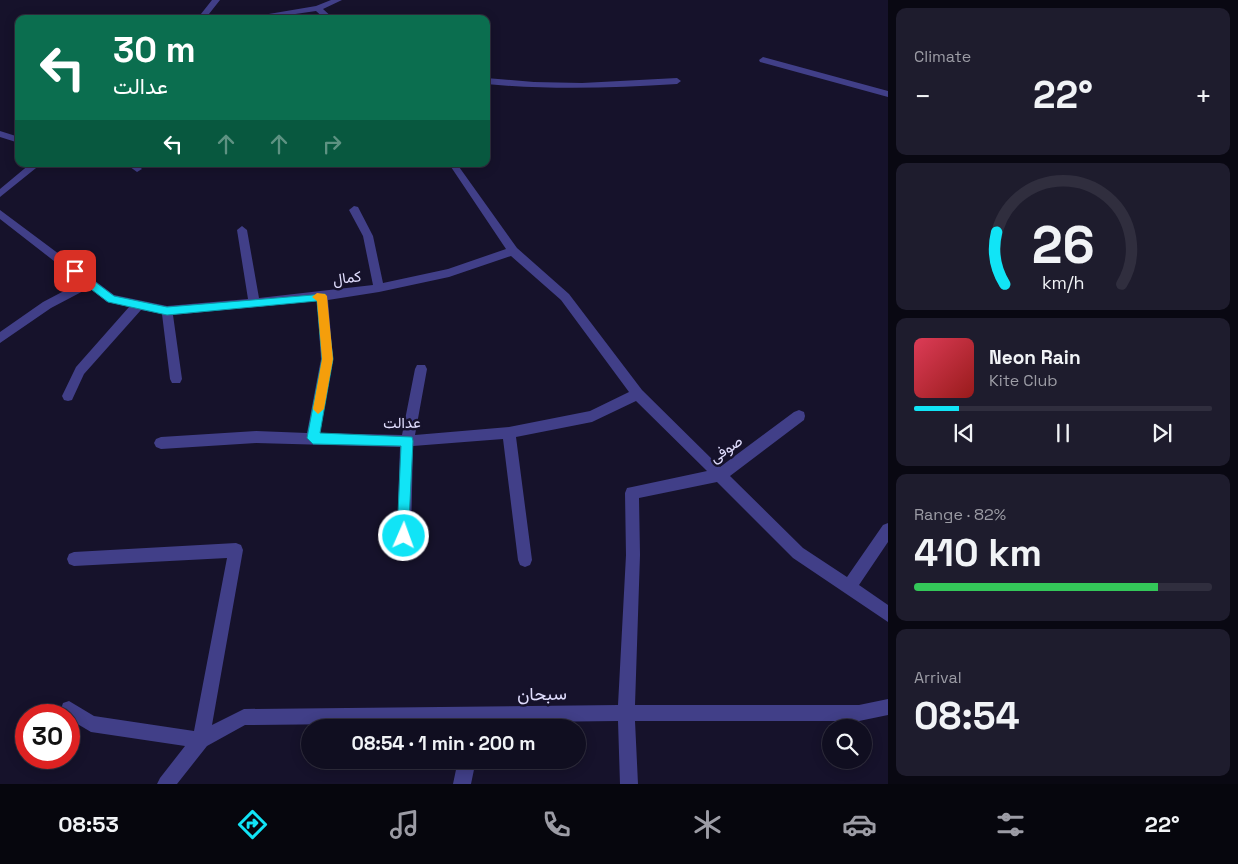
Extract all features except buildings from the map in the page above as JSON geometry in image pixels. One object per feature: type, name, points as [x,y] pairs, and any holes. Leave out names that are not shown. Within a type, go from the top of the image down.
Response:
[{"type":"street","points":[[204,15],[216,0]]},
{"type":"street","points":[[275,15],[318,8],[338,0]]},
{"type":"street","points":[[318,8],[326,15]]},
{"type":"street","points":[[763,60],[808,71],[861,89],[888,94]]},
{"type":"street","points":[[490,82],[534,87],[571,87],[677,81]]},
{"type":"street","points":[[0,134],[15,139]]},
{"type":"street","points":[[0,194],[32,167]]},
{"type":"street","points":[[454,167],[513,251],[565,297],[638,394],[798,553],[888,614]]},
{"type":"street","points":[[354,210],[368,236],[379,288]]},
{"type":"street","name":"کمال","points":[[0,214],[111,299],[167,311],[322,296],[379,288],[449,273],[513,251]]},
{"type":"street","points":[[242,230],[254,303]]},
{"type":"street","points":[[0,338],[47,305],[90,283]]},
{"type":"street","points":[[313,438],[327,359],[322,296]]},
{"type":"street","points":[[68,396],[80,371],[138,305]]},
{"type":"street","points":[[167,311],[176,379]]},
{"type":"street","points":[[404,536],[407,441],[421,368]]},
{"type":"street","name":"عدالت","points":[[161,443],[256,437],[407,441],[509,433],[592,416],[638,394]]},
{"type":"street","name":"صوفی","points":[[626,713],[633,555],[632,493],[720,475],[799,416]]},
{"type":"street","points":[[509,433],[525,560]]},
{"type":"street","points":[[849,587],[888,530]]},
{"type":"street","points":[[74,559],[236,550],[201,740],[166,784]]},
{"type":"street","name":"سبحان","points":[[512,719],[626,713],[859,713],[888,707]]},
{"type":"street","points":[[626,713],[629,784]]},
{"type":"street","points":[[80,716],[91,724],[201,740]]},
{"type":"street","name":"سبحان","points":[[201,740],[244,717],[359,719]]},
{"type":"street","points":[[462,784],[465,769]]},
{"type":"slow traffic","points":[[317,297],[322,296],[327,359],[318,409]]},
{"type":"route","points":[[75,271],[111,299],[167,311],[322,296],[327,359],[313,438],[407,441],[404,536]]}]
